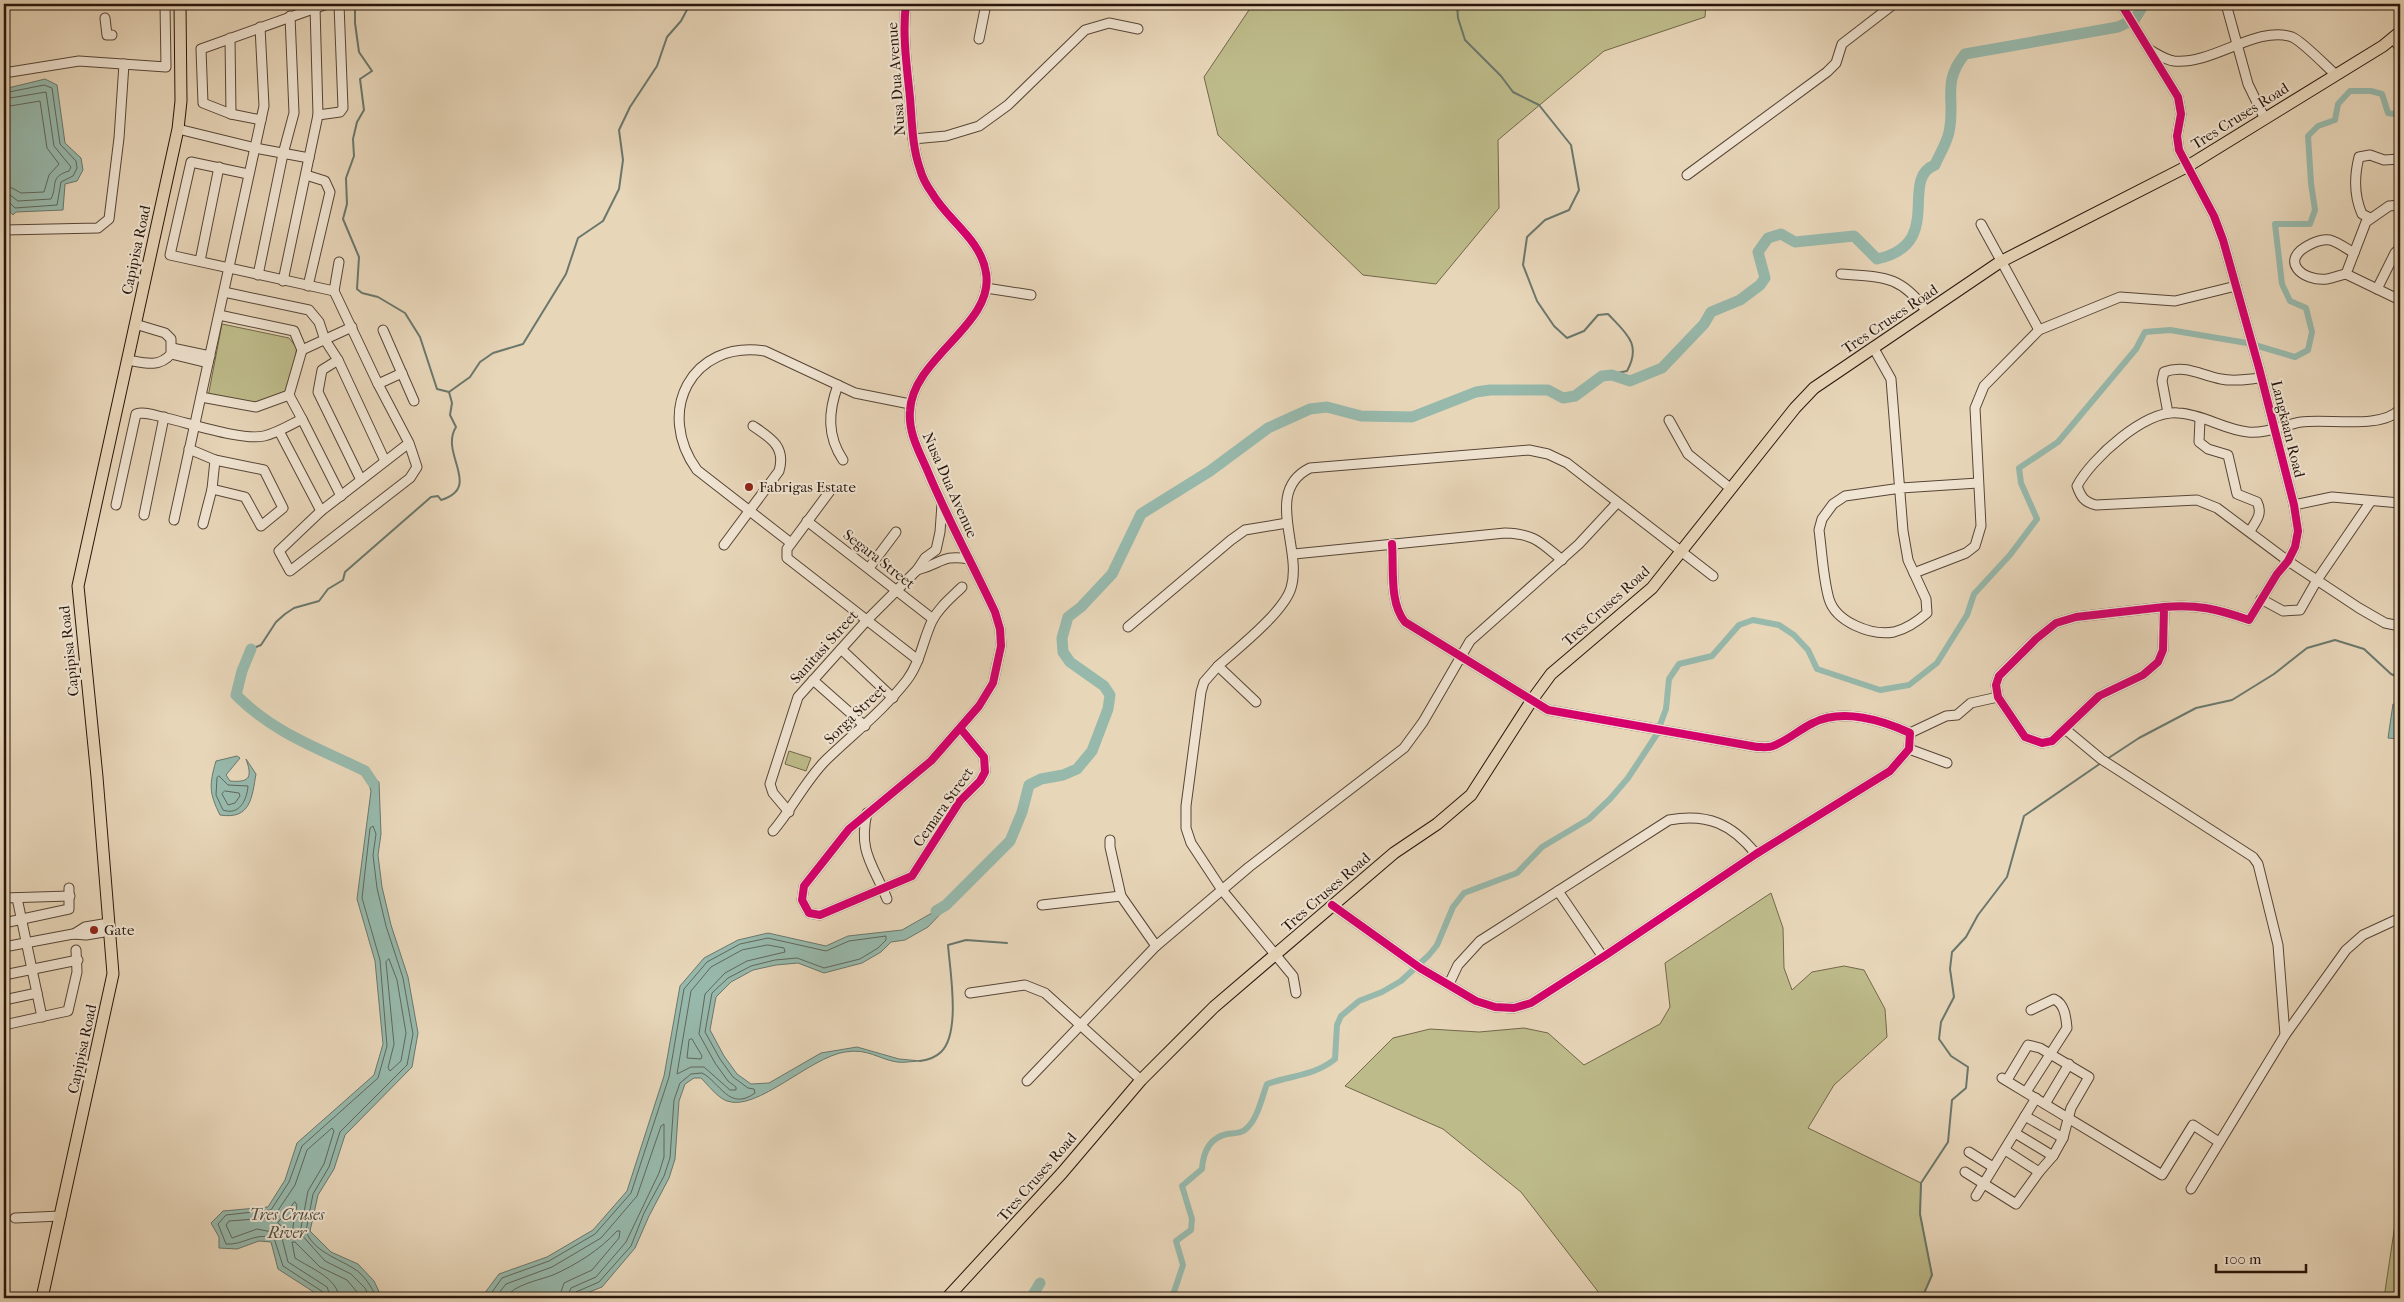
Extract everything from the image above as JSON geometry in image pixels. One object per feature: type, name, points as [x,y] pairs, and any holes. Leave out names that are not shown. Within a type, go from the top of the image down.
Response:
[{"type":"main road","name":"Capipisa Road","points":[[42,1298],[112,983],[113,965],[78,586],[178,129],[181,101],[180,4]]},
{"type":"main road","name":"Tres Cruses Road","points":[[947,1298],[1062,1173],[1141,1080],[1214,1007],[1394,853],[1437,824],[1471,795],[1532,700],[1551,674],[1652,588],[1730,488],[1795,408],[1814,388],[2000,262],[2188,166],[2398,39]]},
{"type":"street","points":[[4,73],[79,61],[166,67],[165,4]]},
{"type":"street","points":[[261,120],[232,114],[203,103],[202,49],[327,4]]},
{"type":"street","points":[[318,115],[340,112],[343,108],[338,4]]},
{"type":"street","name":"Nusa Dua Avenue","points":[[867,813],[931,761],[978,706],[993,683],[1001,646],[1000,629],[995,612],[942,504],[911,432],[910,404],[916,388],[926,371],[978,310],[986,288],[987,274],[982,256],[973,242],[932,194],[920,169],[913,139],[904,28],[906,4]]},
{"type":"street","points":[[979,40],[986,4]]},
{"type":"street","points":[[1687,175],[1827,72],[1836,63],[1842,44],[1894,4]]},
{"type":"street","points":[[2226,4],[2248,84],[2265,118]]},
{"type":"street","points":[[283,281],[318,115],[315,7]]},
{"type":"street","name":"Langkaan Road","points":[[2123,7],[2178,97],[2181,114],[2177,136],[2179,150],[2214,216],[2236,286],[2294,505],[2298,531],[2295,547],[2288,561],[2249,620],[2214,608],[2190,604],[2164,607]]},
{"type":"street","points":[[258,275],[283,154],[294,114],[290,16]]},
{"type":"street","points":[[105,18],[107,35],[112,35]]},
{"type":"street","points":[[913,139],[946,136],[979,126],[1008,105],[1085,30],[1109,23],[1138,29]]},
{"type":"street","points":[[174,520],[264,106],[260,27]]},
{"type":"street","points":[[2150,50],[2172,61],[2197,60],[2265,37],[2278,35],[2294,38],[2336,75]]},
{"type":"street","points":[[230,38],[232,114]]},
{"type":"street","points":[[4,230],[98,228],[109,219],[119,138],[124,64]]},
{"type":"street","points":[[178,129],[255,148],[309,158]]},
{"type":"street","points":[[2370,218],[2362,214],[2356,198],[2356,168],[2359,157],[2370,155],[2384,160],[2400,160]]},
{"type":"street","points":[[248,174],[191,162],[170,254],[334,291]]},
{"type":"street","points":[[200,262],[219,167]]},
{"type":"street","points":[[306,175],[324,181],[330,192],[308,286]]},
{"type":"street","points":[[2346,274],[2366,222],[2389,206],[2400,205]]},
{"type":"street","points":[[1981,224],[2000,262],[2039,330]]},
{"type":"street","points":[[2354,253],[2330,240],[2320,240],[2298,251],[2294,257],[2294,265],[2298,271],[2326,280],[2346,274],[2400,300]]},
{"type":"street","points":[[2377,289],[2400,248]]},
{"type":"street","points":[[340,262],[334,291],[378,384],[409,443],[417,467],[410,478],[290,571],[279,551],[321,511],[409,443]]},
{"type":"street","points":[[1841,274],[1874,276],[1896,281],[1914,294],[1927,312]]},
{"type":"street","points":[[1914,573],[1966,553],[1975,546],[1981,526],[1975,408],[1984,386],[2039,330],[2120,297],[2175,301],[2236,286]]},
{"type":"street","points":[[986,288],[1031,295]]},
{"type":"street","points":[[224,292],[309,310],[319,322],[325,340],[338,360],[385,461]]},
{"type":"street","points":[[219,315],[294,331],[302,350],[289,395],[341,496]]},
{"type":"street","points":[[128,360],[155,364],[166,360],[171,351],[170,339],[165,333],[136,324]]},
{"type":"street","points":[[302,350],[352,327]]},
{"type":"street","points":[[383,330],[414,401]]},
{"type":"street","points":[[1873,347],[1891,379],[1901,488],[1903,531],[1908,560],[1926,599],[1927,612],[1917,622],[1894,632],[1877,632],[1846,621],[1836,614],[1829,600],[1819,530],[1822,519],[1833,504],[1845,496],[1901,488],[1978,483]]},
{"type":"street","points":[[791,542],[697,470],[682,445],[679,432],[678,413],[682,398],[692,378],[704,366],[720,356],[731,352],[756,350],[775,355],[838,386],[871,397],[910,404]]},
{"type":"street","points":[[171,351],[209,360]]},
{"type":"street","points":[[338,360],[322,370],[318,392],[361,480]]},
{"type":"street","points":[[2168,413],[2162,381],[2164,372],[2177,367],[2222,379],[2261,378]]},
{"type":"street","points":[[378,384],[402,373]]},
{"type":"street","points":[[838,386],[832,402],[831,435],[835,448],[843,460]]},
{"type":"street","points":[[201,397],[256,407],[289,395]]},
{"type":"street","points":[[2400,408],[2381,420],[2314,420],[2249,433],[2180,413],[2163,413],[2128,431],[2083,474],[2077,486],[2080,496],[2088,503],[2096,505],[2197,500],[2218,508],[2288,561],[2317,580],[2384,623],[2400,626]]},
{"type":"street","points":[[116,505],[134,417],[140,413],[194,424],[226,433],[262,437],[279,431],[302,418]]},
{"type":"street","points":[[144,515],[164,418]]},
{"type":"street","points":[[2200,419],[2199,442],[2208,449],[2228,456],[2237,494],[2257,502],[2259,506],[2260,515],[2250,531]]},
{"type":"street","points":[[1669,420],[1688,454],[1730,488]]},
{"type":"street","points":[[724,545],[779,471],[782,460],[779,450],[771,438],[752,426]]},
{"type":"street","points":[[279,431],[321,511]]},
{"type":"street","points":[[189,450],[215,460],[264,470],[283,508],[261,526],[245,497],[212,489]]},
{"type":"street","points":[[1296,993],[1293,976],[1222,890],[1191,843],[1186,828],[1187,800],[1201,692],[1204,682],[1286,600],[1292,588],[1294,554],[1287,523],[1289,488],[1299,474],[1310,468],[1529,450],[1548,454],[1567,463],[1713,576]]},
{"type":"street","points":[[202,524],[212,489],[215,460]]},
{"type":"street","points":[[830,491],[791,542],[786,555],[789,560],[868,619],[918,660]]},
{"type":"street","points":[[2294,505],[2332,497],[2400,503]]},
{"type":"street","points":[[2262,599],[2283,611],[2300,610],[2317,580],[2371,501]]},
{"type":"street","points":[[1027,1082],[1156,946],[1222,890],[1404,748],[1423,722],[1470,641],[1562,560],[1617,503]]},
{"type":"street","points":[[942,504],[940,532],[936,550],[942,559]]},
{"type":"street","name":"Segara Street","points":[[808,521],[933,619]]},
{"type":"street","points":[[1128,627],[1230,540],[1245,530],[1287,523]]},
{"type":"street","points":[[869,568],[896,532]]},
{"type":"street","points":[[1294,554],[1505,533],[1534,537],[1562,560]]},
{"type":"street","points":[[1392,544],[1399,614],[1413,629],[1548,710],[1757,747],[1772,747],[1814,722],[1832,716],[1878,721],[1910,733],[1946,716],[1957,715],[1971,703],[1998,697]]},
{"type":"street","name":"Sanitasi Street","points":[[789,812],[773,793],[770,784],[798,696],[868,619],[917,570],[925,558],[936,550]]},
{"type":"street","name":"Sanitasi Street","points":[[917,570],[930,567],[949,557],[970,559]]},
{"type":"street","name":"Sorga Street","points":[[773,831],[789,812],[815,772],[893,698],[909,678],[918,660],[933,619],[962,586]]},
{"type":"street","points":[[2164,607],[2164,650],[2158,662],[2143,675],[2099,696],[2080,712],[2052,741],[2033,741],[2025,737],[1998,697],[1996,685],[1999,676],[2036,639],[2056,623],[2076,617],[2164,607]]},
{"type":"street","points":[[841,650],[893,698]]},
{"type":"street","points":[[1218,666],[1256,702]]},
{"type":"street","points":[[813,680],[865,726]]},
{"type":"street","name":"Cemara Street","points":[[867,813],[849,829],[804,886],[802,900],[809,913],[820,915],[912,876],[960,801],[980,781],[985,772],[984,757],[960,728]]},
{"type":"street","points":[[2065,729],[2101,759],[2118,768],[2154,794],[2254,857],[2260,873],[2278,945],[2285,1035]]},
{"type":"street","points":[[1332,905],[1416,965],[1476,1002],[1495,1007],[1514,1008],[1531,1003],[1604,957],[1756,854],[1890,771],[1909,749],[1910,733]]},
{"type":"street","points":[[1909,749],[1947,763]]},
{"type":"street","points":[[867,813],[863,832],[865,850],[887,899]]},
{"type":"street","points":[[1449,984],[1458,965],[1480,941],[1670,820],[1686,817],[1726,825],[1745,840],[1756,854]]},
{"type":"street","points":[[1110,840],[1122,896],[1156,946]]},
{"type":"street","points":[[1558,891],[1604,957]]},
{"type":"street","points":[[4,898],[69,892],[69,909],[4,923]]},
{"type":"street","points":[[1042,905],[1122,896]]},
{"type":"street","points":[[17,898],[42,1017]]},
{"type":"street","points":[[2191,1190],[2285,1035],[2346,950],[2363,935],[2400,918]]},
{"type":"street","points":[[4,947],[73,934],[86,935],[110,927]]},
{"type":"street","points":[[4,1025],[68,1011],[77,972],[78,960],[76,950]]},
{"type":"street","points":[[4,975],[78,960]]},
{"type":"street","points":[[970,993],[1025,986],[1045,993],[1141,1080]]},
{"type":"street","points":[[4,1000],[37,993]]},
{"type":"street","points":[[2026,1092],[2049,1053],[2067,1028],[2062,1004],[2054,1000],[2031,1010]]},
{"type":"street","points":[[1965,1172],[2016,1204],[2053,1156],[2063,1138],[2069,1118],[2071,1108],[2089,1077],[2037,1046],[2027,1046],[2005,1079],[2045,1104],[2069,1118],[2162,1175],[2193,1125],[2219,1142]]},
{"type":"street","points":[[2045,1104],[2069,1064]]},
{"type":"street","points":[[1976,1196],[2036,1098]]},
{"type":"street","points":[[2025,1116],[2063,1138]]},
{"type":"street","points":[[2015,1133],[2053,1156]]},
{"type":"street","points":[[2005,1150],[2039,1172]]},
{"type":"street","points":[[1969,1152],[1993,1167]]},
{"type":"street","points":[[15,1218],[61,1216]]},
{"type":"shaded area","points":[[1253,4],[1706,4],[1705,17],[1604,51],[1498,140],[1499,208],[1436,284],[1363,275],[1218,135],[1204,77]]},
{"type":"shaded area","points":[[222,324],[289,338],[297,348],[287,393],[258,405],[208,397]]},
{"type":"shaded area","points":[[789,751],[811,758],[806,771],[785,764]]},
{"type":"shaded area","points":[[1771,893],[1783,928],[1784,968],[1792,990],[1812,972],[1844,966],[1864,970],[1885,1009],[1887,1037],[1834,1085],[1808,1128],[1921,1183],[1920,1214],[1932,1275],[1922,1298],[1603,1298],[1521,1192],[1443,1129],[1345,1086],[1393,1038],[1430,1029],[1479,1032],[1524,1028],[1548,1033],[1584,1065],[1660,1024],[1670,1007],[1665,963]]},
{"type":"shaded area","points":[[2400,1207],[2400,1298],[2384,1298],[2397,1211]]},
{"type":"water","points":[[45,79],[57,85],[65,143],[81,158],[83,170],[77,181],[65,184],[63,210],[16,212],[13,215],[4,205],[4,89]]},
{"type":"water","points":[[2393,704],[2400,705],[2400,739],[2388,738]]},
{"type":"water","points":[[237,756],[240,758],[226,775],[230,781],[246,779],[249,770],[246,759],[256,774],[251,798],[244,810],[238,814],[230,816],[220,815],[211,789],[216,761]]},
{"type":"water","name":"Tres Cruses River","points":[[365,771],[379,782],[381,834],[378,855],[382,887],[391,925],[408,977],[418,1033],[412,1067],[345,1135],[334,1169],[318,1195],[310,1231],[331,1252],[358,1264],[374,1281],[382,1298],[323,1298],[278,1269],[271,1242],[259,1241],[237,1249],[219,1248],[219,1237],[211,1223],[223,1211],[268,1207],[285,1180],[297,1143],[374,1075],[383,1044],[375,961],[357,899],[371,791]]},
{"type":"water","points":[[1010,841],[928,927],[905,940],[891,942],[881,952],[862,963],[824,973],[798,963],[753,970],[731,982],[716,997],[710,1030],[724,1056],[737,1074],[751,1084],[769,1083],[821,1053],[857,1047],[899,1059],[921,1061],[897,1062],[860,1051],[845,1052],[816,1063],[768,1092],[753,1099],[739,1102],[727,1101],[701,1078],[694,1078],[685,1084],[679,1101],[675,1159],[669,1178],[635,1248],[602,1287],[574,1298],[481,1298],[499,1274],[547,1257],[593,1230],[627,1191],[664,1076],[680,986],[704,958],[738,940],[768,933],[826,946],[848,936],[902,930],[946,905]]},
{"type":"waterway","points":[[355,4],[355,23],[359,52],[372,71],[360,79],[364,110],[357,122],[353,139],[354,156],[346,178],[347,204],[343,219],[359,257],[357,289],[362,293],[378,297],[405,313],[420,337],[437,389],[449,392]]},
{"type":"waterway","points":[[449,392],[470,377],[480,362],[493,353],[523,344],[566,274],[578,238],[603,221],[619,189],[623,160],[619,130],[630,107],[657,66],[667,37],[681,21],[690,4]]},
{"type":"waterway","points":[[1457,4],[1458,18],[1465,40],[1501,76],[1513,92],[1539,105],[1571,145],[1579,190],[1569,210],[1545,220],[1527,237],[1523,265],[1537,301],[1554,326],[1567,338],[1584,331],[1598,315],[1608,314],[1626,333],[1630,339],[1633,353],[1627,371],[1602,376]]},
{"type":"waterway","points":[[936,911],[946,905],[1010,841],[1022,812],[1029,785],[1041,779],[1063,775],[1077,769],[1092,751],[1108,709],[1110,695],[1104,686],[1070,662],[1063,652],[1062,638],[1068,617],[1081,607],[1112,574],[1141,514],[1210,471],[1268,428],[1310,409],[1327,407],[1361,416],[1412,417],[1476,392],[1490,390],[1548,390],[1563,398],[1575,396],[1602,376],[1612,375],[1630,381],[1662,368],[1704,324],[1711,312],[1740,300],[1760,285],[1765,278],[1758,252],[1768,238],[1781,234],[1795,242],[1854,236],[1877,259],[1898,251],[1910,240],[1916,226],[1920,183],[1925,172],[1935,165],[1945,145],[1951,121],[1951,83],[1953,74],[1965,54],[2118,27],[2135,19],[2144,4]]},
{"type":"waterway","points":[[2258,346],[2295,357],[2308,350],[2312,332],[2306,308],[2290,301],[2282,284],[2275,224],[2310,224],[2315,210],[2308,136],[2318,126],[2335,120],[2338,104],[2350,91],[2371,91],[2382,94],[2388,113],[2400,115]]},
{"type":"waterway","points":[[1660,725],[1666,709],[1669,679],[1679,664],[1712,656],[1739,625],[1753,620],[1779,625],[1794,635],[1808,650],[1817,669],[1880,690],[1909,685],[1937,663],[1967,615],[1974,594],[2010,555],[2037,519],[2021,483],[2019,468],[2058,442],[2136,349],[2145,332],[2170,330],[2247,343]]},
{"type":"waterway","points":[[251,649],[261,645],[276,622],[285,614],[294,608],[319,601],[328,589],[343,580],[345,572],[431,497],[438,496],[441,500],[453,494],[459,487],[460,478],[452,448],[452,437],[456,427],[450,415],[452,403],[449,392]]},
{"type":"waterway","points":[[2107,759],[2139,738],[2196,708],[2232,700],[2274,674],[2307,648],[2335,640],[2364,649],[2391,674],[2400,678]]},
{"type":"waterway","points":[[251,649],[242,671],[236,695],[251,709],[282,730],[365,771],[373,783]]},
{"type":"waterway","points":[[1172,1298],[1183,1265],[1176,1241],[1191,1230],[1192,1219],[1182,1186],[1202,1169],[1204,1157],[1211,1143],[1221,1136],[1241,1132],[1248,1127],[1257,1112],[1267,1084],[1311,1072],[1335,1059],[1337,1025],[1341,1016],[1359,1001],[1382,992],[1401,981],[1429,955],[1437,945],[1453,907],[1464,893],[1517,873],[1542,847],[1589,819],[1628,778],[1657,734]]},
{"type":"waterway","points":[[1922,1298],[1932,1275],[1920,1214],[1921,1183],[1948,1142],[1952,1100],[1966,1088],[1968,1067],[1951,1056],[1939,1039],[1941,1022],[1954,997],[1950,969],[1952,952],[1966,937],[1978,915],[2007,877],[2024,816],[2101,763]]},
{"type":"waterway","points":[[920,1061],[931,1058],[941,1052],[947,1043],[951,1031],[953,1001],[948,945],[966,940],[1007,943]]},
{"type":"waterway","points":[[1031,1298],[1040,1283]]},
{"type":"cycle path","points":[[906,4],[905,51],[917,161],[925,181],[939,203],[978,250],[986,273],[985,291],[978,309],[937,357],[924,374],[914,392],[910,411],[911,427],[915,443],[936,490],[995,612],[1000,629],[1001,646],[993,683],[979,706],[931,761],[849,829],[804,886],[802,900],[809,913],[820,915],[912,876],[960,801],[980,781],[985,772],[984,757],[960,728]]},
{"type":"cycle path","points":[[2121,4],[2178,97],[2181,114],[2177,136],[2179,150],[2214,216],[2223,240],[2259,368],[2294,505],[2298,531],[2295,547],[2288,561],[2277,574],[2249,620],[2207,608],[2187,606],[2164,607],[2163,650],[2158,662],[2143,675],[2099,696],[2052,741],[2042,743],[2025,737],[1998,697],[1996,685],[1999,676],[2036,639],[2056,623],[2076,617],[2164,607]]},
{"type":"cycle path","points":[[1332,905],[1420,968],[1476,1001],[1495,1007],[1514,1008],[1531,1003],[1756,854],[1890,771],[1909,749],[1910,733],[1875,720],[1849,716],[1836,716],[1824,719],[1813,723],[1771,747],[1757,747],[1548,710],[1405,622],[1396,605],[1394,595],[1392,544]]},
{"type":"place","name":"Fabrigas Estate","points":[[749,487]]},
{"type":"place","name":"Gate","points":[[94,930]]}]
